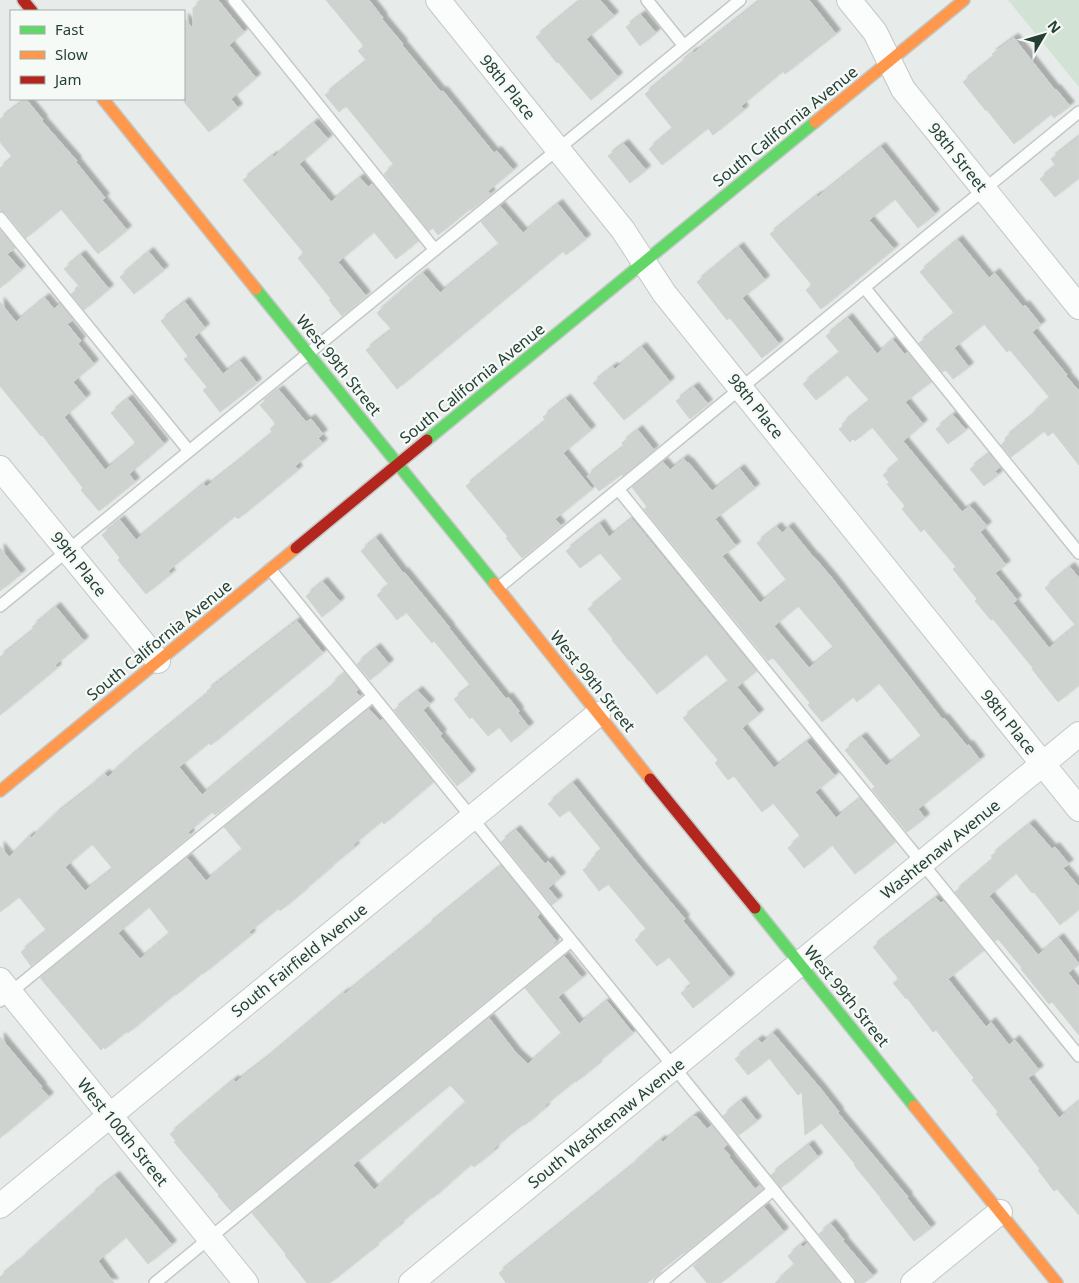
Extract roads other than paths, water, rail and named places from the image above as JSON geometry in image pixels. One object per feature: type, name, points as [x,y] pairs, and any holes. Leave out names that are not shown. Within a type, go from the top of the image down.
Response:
[{"type":"street","points":[[23,0],[31,10]]},
{"type":"street","name":"98th Place","points":[[438,0],[623,230],[664,292],[1079,809]]},
{"type":"street","name":"98th Street","points":[[849,0],[872,29],[903,89],[1079,307]]},
{"type":"street","name":"South California Avenue","points":[[0,791],[964,0]]},
{"type":"street","name":"West 99th Street","points":[[104,100],[1057,1283]]},
{"type":"street","name":"99th Place","points":[[0,468],[158,661]]},
{"type":"street","name":"South Fairfield Avenue","points":[[0,1206],[598,714]]},
{"type":"street","name":"Washtenaw Avenue","points":[[800,963],[1079,734]]},
{"type":"street","name":"South Washtenaw Avenue","points":[[411,1283],[800,963]]},
{"type":"street","name":"West 100th Street","points":[[3,991],[109,1116],[246,1283]]},
{"type":"street","points":[[913,1283],[1000,1212]]},
{"type":"lane","points":[[234,0],[435,250]]},
{"type":"lane","points":[[647,0],[684,46]]},
{"type":"lane","points":[[0,606],[740,0]]},
{"type":"lane","points":[[498,588],[1079,112]]},
{"type":"lane","points":[[0,218],[189,451]]},
{"type":"lane","points":[[864,287],[1079,553]]},
{"type":"lane","points":[[618,489],[1079,1056]]},
{"type":"lane","points":[[270,569],[849,1283]]},
{"type":"lane","points":[[3,991],[373,696]]},
{"type":"lane","points":[[155,1283],[571,941]]},
{"type":"lane","points":[[660,1283],[773,1190]]}]
